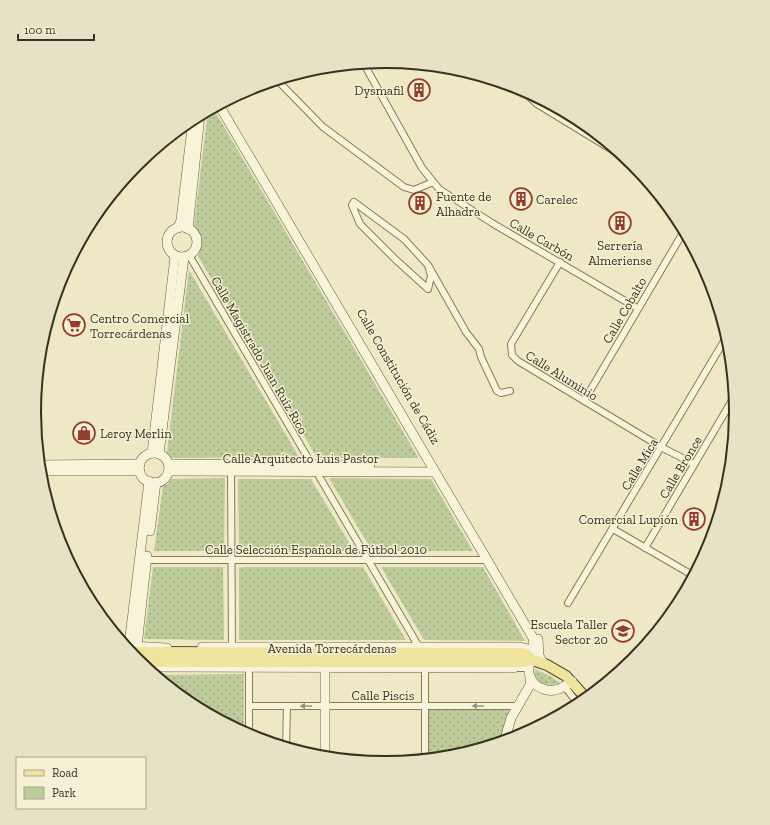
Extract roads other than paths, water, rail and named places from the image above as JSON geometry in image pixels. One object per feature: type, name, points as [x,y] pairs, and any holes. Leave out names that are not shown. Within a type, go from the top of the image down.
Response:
[{"type":"main road","name":"Avenida Torrecárdenas","points":[[134,647],[528,659]]},
{"type":"main road","points":[[528,659],[544,664],[582,694]]},
{"type":"main road","name":"Avenida Torrecárdenas","points":[[148,662],[528,659]]},
{"type":"street","name":"Calle Carbón","points":[[367,69],[422,168],[433,182],[447,194],[638,308]]},
{"type":"street","points":[[282,85],[323,127],[404,187],[414,190],[433,182]]},
{"type":"street","name":"Calle Constitución de Cádiz","points":[[226,108],[539,640],[539,656],[544,664]]},
{"type":"street","points":[[546,109],[585,133]]},
{"type":"street","name":"Calle Constitución de Cádiz","points":[[222,110],[533,638],[528,659],[533,683]]},
{"type":"street","points":[[183,228],[199,123]]},
{"type":"street","points":[[183,228],[171,233],[167,241],[169,250],[183,256],[193,252],[197,242],[195,236],[183,228],[181,220],[192,128]]},
{"type":"street","points":[[428,265],[431,276],[428,289],[394,259],[360,224],[352,205],[354,202],[404,239],[428,265],[466,332],[479,349],[481,358],[496,391],[502,393],[510,391]]},
{"type":"street","name":"Calle Cobalto","points":[[584,401],[681,237]]},
{"type":"street","points":[[156,454],[183,256]]},
{"type":"street","name":"Calle Magistrado Juan Ruíz Rico","points":[[183,256],[314,468],[419,647]]},
{"type":"street","name":"Calle Aluminio","points":[[560,262],[511,344],[511,352],[518,361],[661,447],[694,464]]},
{"type":"street","name":"Calle Mica","points":[[568,602],[722,345]]},
{"type":"street","name":"Calle Bronce","points":[[645,548],[729,406]]},
{"type":"street","points":[[156,454],[167,460],[169,468],[164,479],[152,482],[142,475],[140,467],[145,457],[156,454]]},
{"type":"street","points":[[45,465],[140,467]]},
{"type":"street","points":[[46,471],[140,467]]},
{"type":"street","name":"Calle Arquitecto Luis Pastor","points":[[169,468],[432,468]]},
{"type":"street","name":"Calle Arquitecto Luis Pastor","points":[[169,468],[232,472],[314,468]]},
{"type":"street","points":[[229,650],[232,472]]},
{"type":"street","points":[[131,644],[147,560],[152,482]]},
{"type":"street","points":[[130,644],[152,482]]},
{"type":"street","points":[[613,529],[689,573]]},
{"type":"street","name":"Calle Selección Española de Fútbol 2010","points":[[147,560],[486,560]]},
{"type":"street","name":"Avenida Torrecárdenas","points":[[134,647],[229,650],[520,647],[528,659],[514,668],[154,667]]},
{"type":"street","points":[[249,667],[249,728]]},
{"type":"street","points":[[325,667],[325,751]]},
{"type":"street","points":[[425,668],[426,754]]},
{"type":"street","points":[[507,734],[517,706],[533,683],[551,690],[568,684],[576,699]]},
{"type":"street","name":"Calle Piscis","points":[[249,706],[517,706]]},
{"type":"street","points":[[286,706],[286,742]]},
{"type":"place","name":"Dysmafil","points":[[419,90]]},
{"type":"place","name":"Carelec","points":[[521,199]]},
{"type":"place","name":"Fuente de Alhadra","points":[[420,203]]},
{"type":"place","name":"Serrería Almeriense","points":[[620,223]]},
{"type":"place","name":"Centro Comercial Torrecárdenas","points":[[74,325]]},
{"type":"place","name":"Leroy Merlin","points":[[84,433]]},
{"type":"place","name":"Comercial Lupión","points":[[694,519]]},
{"type":"place","name":"Escuela Taller Sector 20","points":[[623,631]]}]
